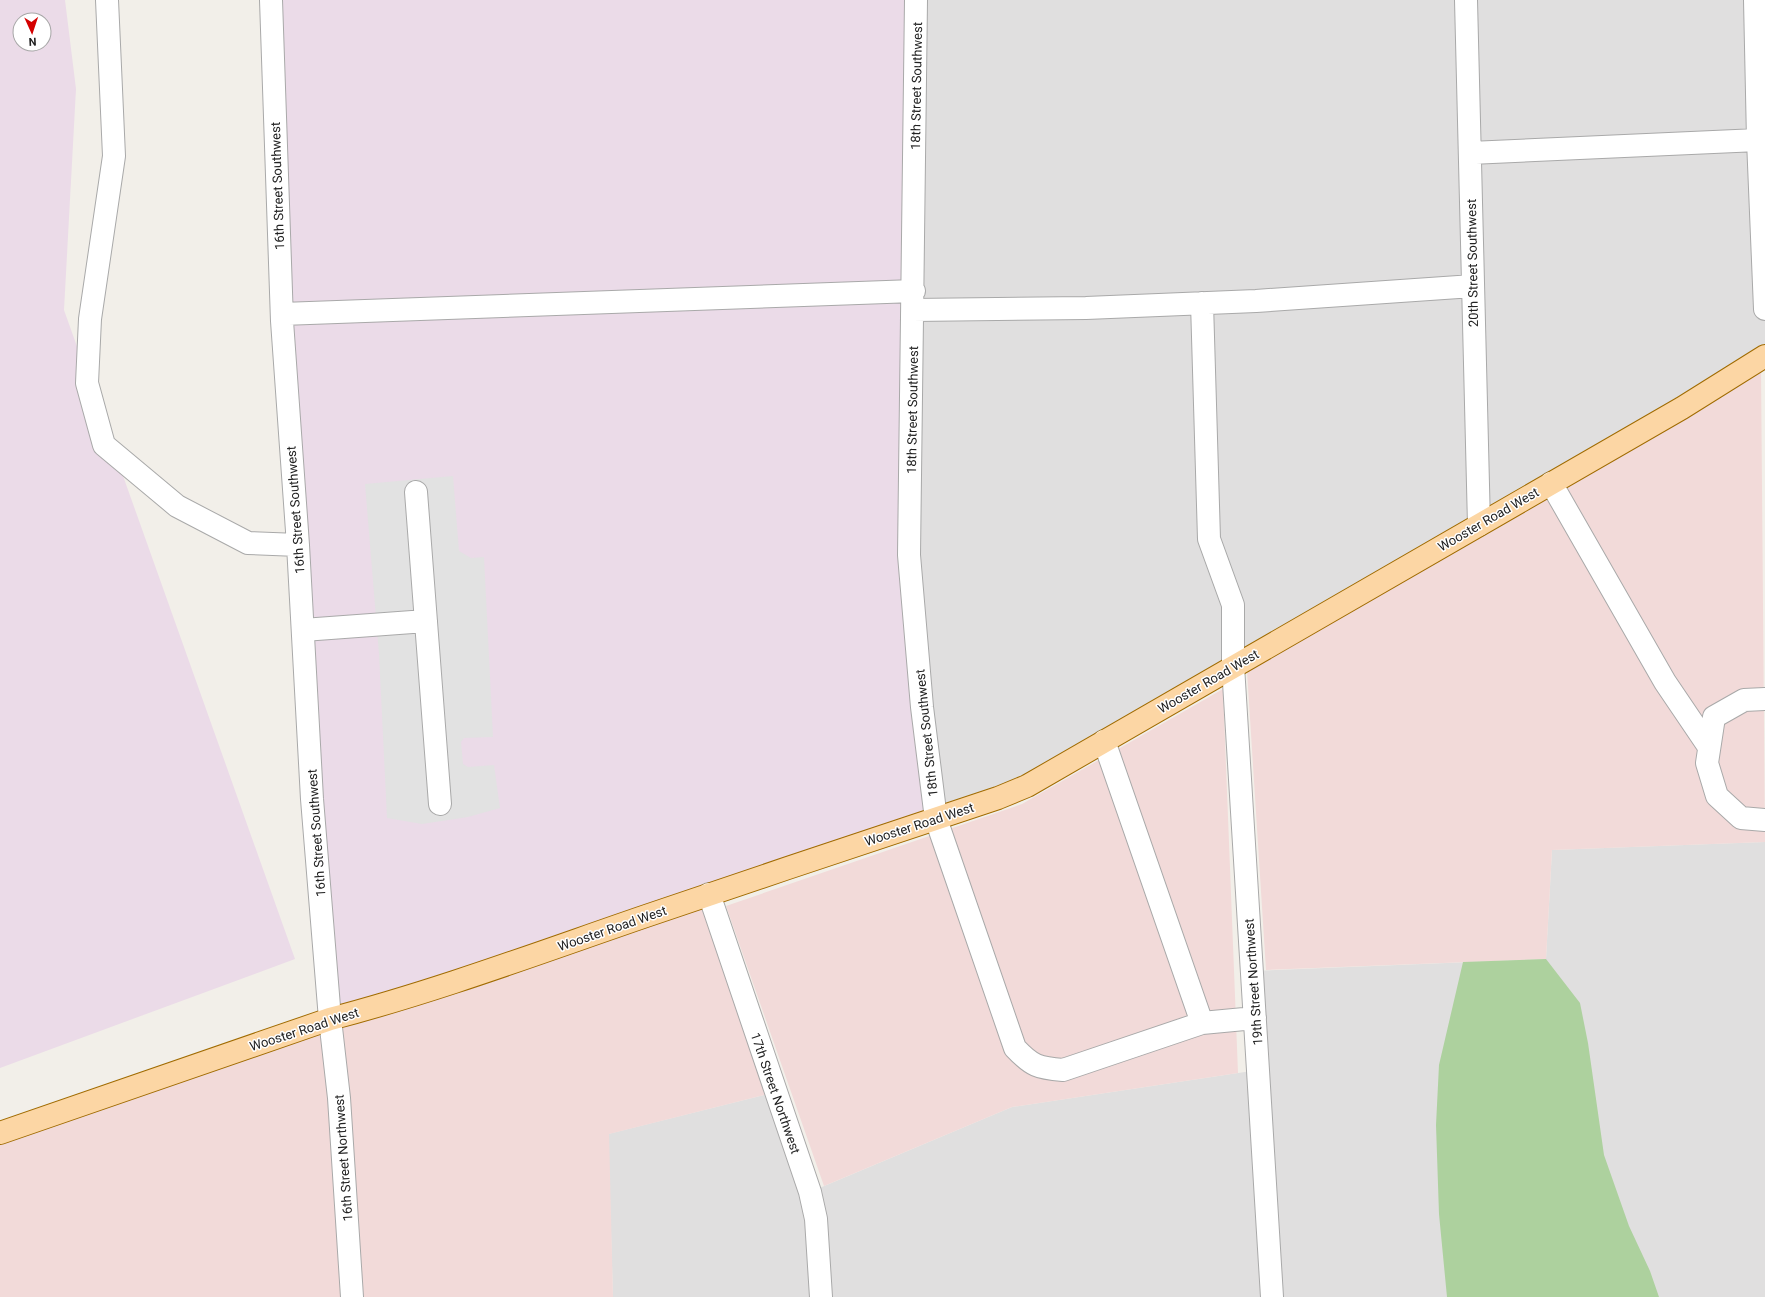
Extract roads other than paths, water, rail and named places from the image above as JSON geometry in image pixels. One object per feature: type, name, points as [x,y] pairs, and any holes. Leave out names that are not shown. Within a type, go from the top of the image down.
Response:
[{"type":"main road","name":"Wooster Road West","points":[[0,1133],[330,1019],[371,1008],[491,970],[709,894],[998,798],[1027,786],[1682,408],[1765,356]]},
{"type":"street","points":[[107,0],[114,156],[90,319],[87,383],[104,444],[176,506],[248,543],[298,545]]},
{"type":"street","name":"16th Street Southwest","points":[[271,0],[282,314],[298,545],[312,799],[330,1019]]},
{"type":"street","name":"18th Street Southwest","points":[[916,0],[909,555],[922,707],[936,819],[1015,1048],[1027,1060],[1042,1068],[1062,1070],[1202,1023]]},
{"type":"street","name":"20th Street Southwest","points":[[1466,0],[1479,525]]},
{"type":"street","points":[[1755,0],[1758,140],[1765,309]]},
{"type":"street","points":[[1470,153],[1758,140]]},
{"type":"street","points":[[282,314],[913,301],[1086,308],[1202,303],[1473,286]]},
{"type":"street","name":"19th Street Northwest","points":[[1202,303],[1209,539],[1233,605],[1233,666],[1272,1297]]},
{"type":"street","points":[[1551,483],[1665,682],[1709,747]]},
{"type":"street","points":[[416,492],[440,804]]},
{"type":"street","points":[[303,630],[426,622]]},
{"type":"street","points":[[1765,699],[1744,700],[1714,717],[1707,763],[1716,796],[1741,818],[1765,820]]},
{"type":"street","points":[[1104,741],[1202,1023],[1255,1018]]},
{"type":"street","name":"17th Street Northwest","points":[[709,894],[810,1192],[816,1219],[821,1297]]},
{"type":"street","name":"16th Street Northwest","points":[[330,1019],[339,1098],[352,1297]]}]
